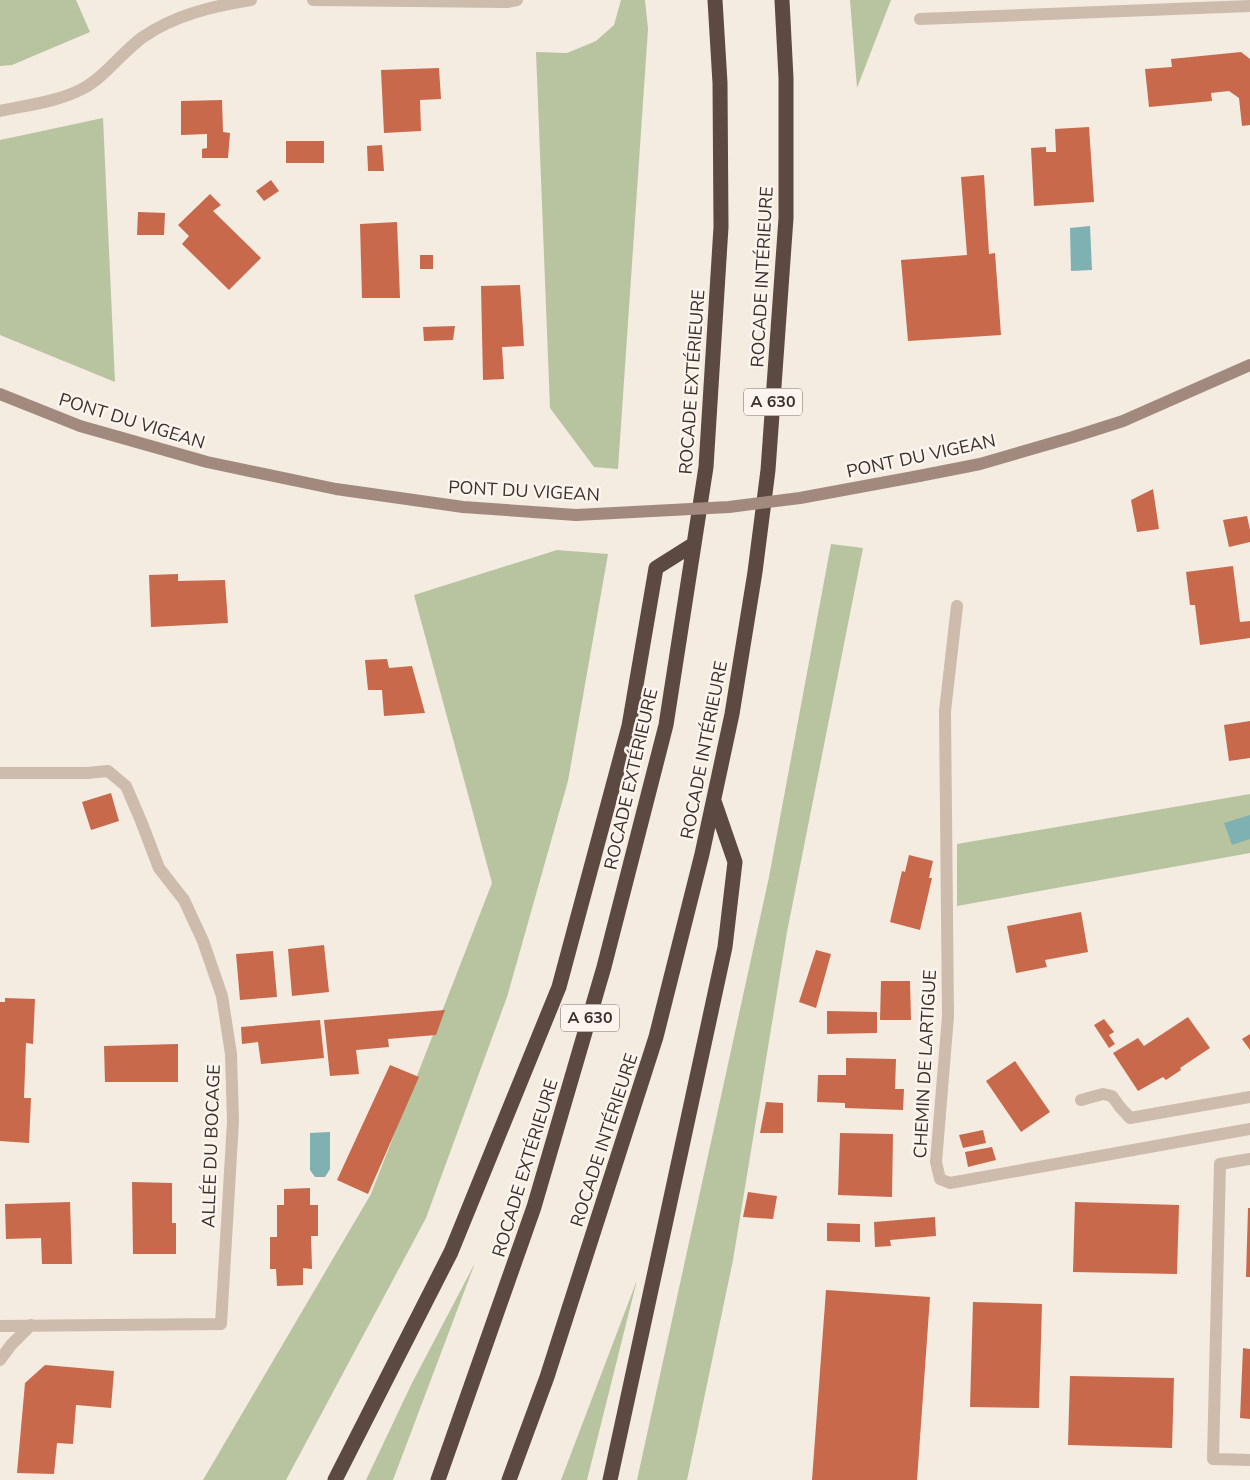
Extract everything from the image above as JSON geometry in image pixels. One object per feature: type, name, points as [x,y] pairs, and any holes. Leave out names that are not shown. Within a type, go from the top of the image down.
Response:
[{"type":"highway","name":"ROCADE EXTÉRIEURE","points":[[438,1480],[534,1207],[604,967],[666,725],[706,467],[722,227],[720,83],[716,0]]},
{"type":"highway","name":"ROCADE INTÉRIEURE","points":[[509,1480],[547,1377],[656,1037],[702,854],[737,686],[755,572],[768,470],[786,218],[786,78],[782,0]]},
{"type":"highway","points":[[335,1480],[451,1252],[559,987],[628,726],[656,568],[694,544]]},
{"type":"highway","points":[[610,1480],[724,947],[735,862],[714,800]]},
{"type":"street","points":[[0,111],[60,98],[82,89],[99,78],[143,37],[175,19],[216,6],[251,0]]},
{"type":"street","points":[[313,0],[498,2],[517,0]]},
{"type":"street","points":[[920,18],[1250,6]]},
{"type":"street","name":"PONT DU VIGEAN","points":[[0,394],[80,426],[206,462],[336,489],[463,507],[576,515],[729,507],[800,498],[980,464],[1123,421],[1250,365]]},
{"type":"street","name":"CHEMIN DE LARTIGUE","points":[[957,606],[945,711],[948,1016],[936,1162],[940,1179],[950,1183],[1250,1129]]},
{"type":"street","name":"ALLÉE DU BOCAGE","points":[[0,773],[88,773],[108,771],[126,786],[142,821],[159,868],[184,900],[203,941],[222,996],[232,1054],[234,1121],[220,1324],[0,1326]]},
{"type":"street","points":[[1081,1100],[1103,1094],[1112,1096],[1130,1118],[1250,1098]]},
{"type":"street","points":[[1250,1158],[1220,1164],[1213,1459],[1250,1460]]},
{"type":"street","points":[[0,1360],[11,1345],[31,1325]]},
{"type":"green space","points":[[0,0],[76,0],[90,32],[12,65],[0,66]]},
{"type":"green space","points":[[621,0],[645,0],[648,29],[618,469],[594,467],[550,408],[536,52],[567,53],[596,41],[614,25]]},
{"type":"green space","points":[[850,0],[891,0],[857,88]]},
{"type":"green space","points":[[103,118],[115,382],[0,335],[0,140]]},
{"type":"green space","points":[[831,544],[863,548],[787,932],[733,1260],[687,1480],[637,1480],[769,877]]},
{"type":"green space","points":[[557,550],[608,554],[568,781],[507,997],[426,1218],[286,1480],[203,1480],[371,1194],[492,883],[414,595]]},
{"type":"green space","points":[[1250,794],[1250,853],[957,906],[957,844]]},
{"type":"green space","points":[[475,1263],[393,1480],[366,1480],[412,1383]]},
{"type":"green space","points":[[637,1280],[587,1480],[561,1480]]},
{"type":"water","points":[[1090,226],[1092,270],[1071,271],[1070,228]]},
{"type":"water","points":[[1250,815],[1250,839],[1232,845],[1224,823]]},
{"type":"water","points":[[330,1132],[330,1169],[325,1177],[315,1177],[310,1170],[310,1133]]},
{"type":"building","points":[[1241,52],[1250,59],[1250,125],[1242,126],[1239,98],[1229,91],[1211,93],[1212,101],[1149,107],[1145,69],[1172,67],[1171,59]]},
{"type":"building","points":[[439,68],[441,99],[420,100],[421,131],[384,133],[381,70]]},
{"type":"building","points":[[222,100],[223,132],[230,133],[228,158],[202,158],[202,149],[207,148],[207,134],[181,135],[181,101]]},
{"type":"building","points":[[1089,127],[1094,202],[1034,206],[1031,148],[1046,147],[1046,152],[1056,152],[1055,129]]},
{"type":"building","points":[[286,141],[324,141],[324,163],[286,163]]},
{"type":"building","points":[[382,145],[384,171],[368,171],[367,146]]},
{"type":"building","points":[[984,175],[989,254],[995,253],[1001,335],[908,341],[901,260],[967,255],[961,177]]},
{"type":"building","points":[[271,180],[279,191],[264,201],[256,191]]},
{"type":"building","points":[[210,194],[221,205],[213,211],[261,258],[229,290],[182,244],[189,236],[178,225]]},
{"type":"building","points":[[138,212],[165,213],[164,235],[137,235]]},
{"type":"building","points":[[397,222],[400,298],[362,298],[360,224]]},
{"type":"building","points":[[420,255],[433,255],[433,269],[420,269]]},
{"type":"building","points":[[520,285],[524,346],[502,347],[504,379],[483,380],[481,286]]},
{"type":"building","points":[[455,326],[453,340],[424,341],[423,327]]},
{"type":"building","points":[[1153,489],[1159,529],[1137,532],[1131,500]]},
{"type":"building","points":[[1247,516],[1250,542],[1229,547],[1223,520]]},
{"type":"building","points":[[1233,566],[1240,622],[1250,621],[1250,638],[1200,645],[1195,605],[1190,605],[1186,572]]},
{"type":"building","points":[[178,574],[178,581],[225,580],[228,623],[151,627],[149,575]]},
{"type":"building","points":[[387,659],[389,668],[412,666],[425,713],[384,716],[382,690],[368,690],[365,660]]},
{"type":"building","points":[[1250,721],[1250,758],[1229,761],[1224,725]]},
{"type":"building","points":[[111,793],[119,821],[91,830],[82,802]]},
{"type":"building","points":[[909,855],[933,861],[929,878],[932,878],[920,930],[890,922],[902,871],[905,872]]},
{"type":"building","points":[[1081,912],[1088,952],[1045,960],[1047,967],[1016,973],[1007,926]]},
{"type":"building","points":[[324,945],[329,992],[292,996],[288,949]]},
{"type":"building","points":[[816,950],[831,954],[816,1008],[799,1002]]},
{"type":"building","points":[[273,951],[277,997],[240,1000],[236,954]]},
{"type":"building","points":[[881,981],[910,981],[911,1020],[880,1020]]},
{"type":"building","points":[[5,998],[35,999],[33,1044],[26,1043],[24,1098],[31,1098],[29,1143],[0,1141],[0,1002],[5,1002]]},
{"type":"building","points":[[445,1010],[436,1035],[388,1039],[389,1047],[356,1050],[359,1074],[330,1076],[324,1020]]},
{"type":"building","points":[[827,1011],[877,1012],[877,1033],[827,1034]]},
{"type":"building","points":[[1188,1017],[1210,1048],[1166,1080],[1163,1077],[1138,1091],[1113,1053],[1138,1038],[1144,1046]]},
{"type":"building","points":[[1104,1019],[1114,1032],[1109,1035],[1115,1044],[1109,1048],[1094,1025]]},
{"type":"building","points":[[320,1020],[324,1058],[261,1064],[258,1042],[242,1044],[241,1027]]},
{"type":"building","points":[[1250,1034],[1250,1050],[1242,1039]]},
{"type":"building","points":[[178,1044],[178,1082],[105,1082],[104,1046]]},
{"type":"building","points":[[846,1058],[896,1059],[895,1089],[904,1089],[903,1110],[845,1108],[845,1103],[817,1102],[818,1075],[846,1075]]},
{"type":"building","points":[[1015,1061],[1050,1112],[1021,1132],[986,1081]]},
{"type":"building","points":[[390,1065],[419,1077],[368,1194],[337,1180]]},
{"type":"building","points":[[766,1102],[783,1103],[783,1133],[760,1133]]},
{"type":"building","points":[[983,1130],[986,1143],[963,1148],[959,1135]]},
{"type":"building","points":[[840,1133],[893,1134],[892,1197],[838,1195]]},
{"type":"building","points":[[992,1147],[996,1160],[968,1167],[965,1152]]},
{"type":"building","points":[[132,1182],[172,1183],[172,1223],[176,1223],[176,1254],[133,1254]]},
{"type":"building","points":[[310,1188],[310,1205],[318,1205],[318,1236],[311,1236],[312,1269],[303,1268],[303,1285],[277,1286],[276,1269],[270,1269],[270,1237],[277,1237],[277,1205],[284,1205],[284,1189]]},
{"type":"building","points":[[748,1192],[777,1196],[773,1219],[743,1217]]},
{"type":"building","points":[[70,1202],[72,1264],[42,1264],[41,1238],[6,1239],[5,1204]]},
{"type":"building","points":[[1075,1202],[1179,1205],[1177,1274],[1073,1272]]},
{"type":"building","points":[[1248,1208],[1250,1208],[1250,1277],[1246,1277]]},
{"type":"building","points":[[935,1217],[936,1236],[890,1240],[891,1246],[875,1247],[874,1222]]},
{"type":"building","points":[[827,1223],[860,1224],[860,1242],[827,1241]]},
{"type":"building","points":[[826,1290],[930,1297],[917,1480],[812,1480]]},
{"type":"building","points":[[973,1302],[1042,1304],[1039,1408],[970,1407]]},
{"type":"building","points":[[1243,1348],[1250,1349],[1250,1419],[1240,1418]]},
{"type":"building","points":[[45,1365],[114,1371],[111,1408],[76,1405],[73,1444],[57,1443],[54,1474],[17,1473],[25,1383]]},
{"type":"building","points":[[1070,1376],[1174,1378],[1172,1448],[1068,1445]]}]
